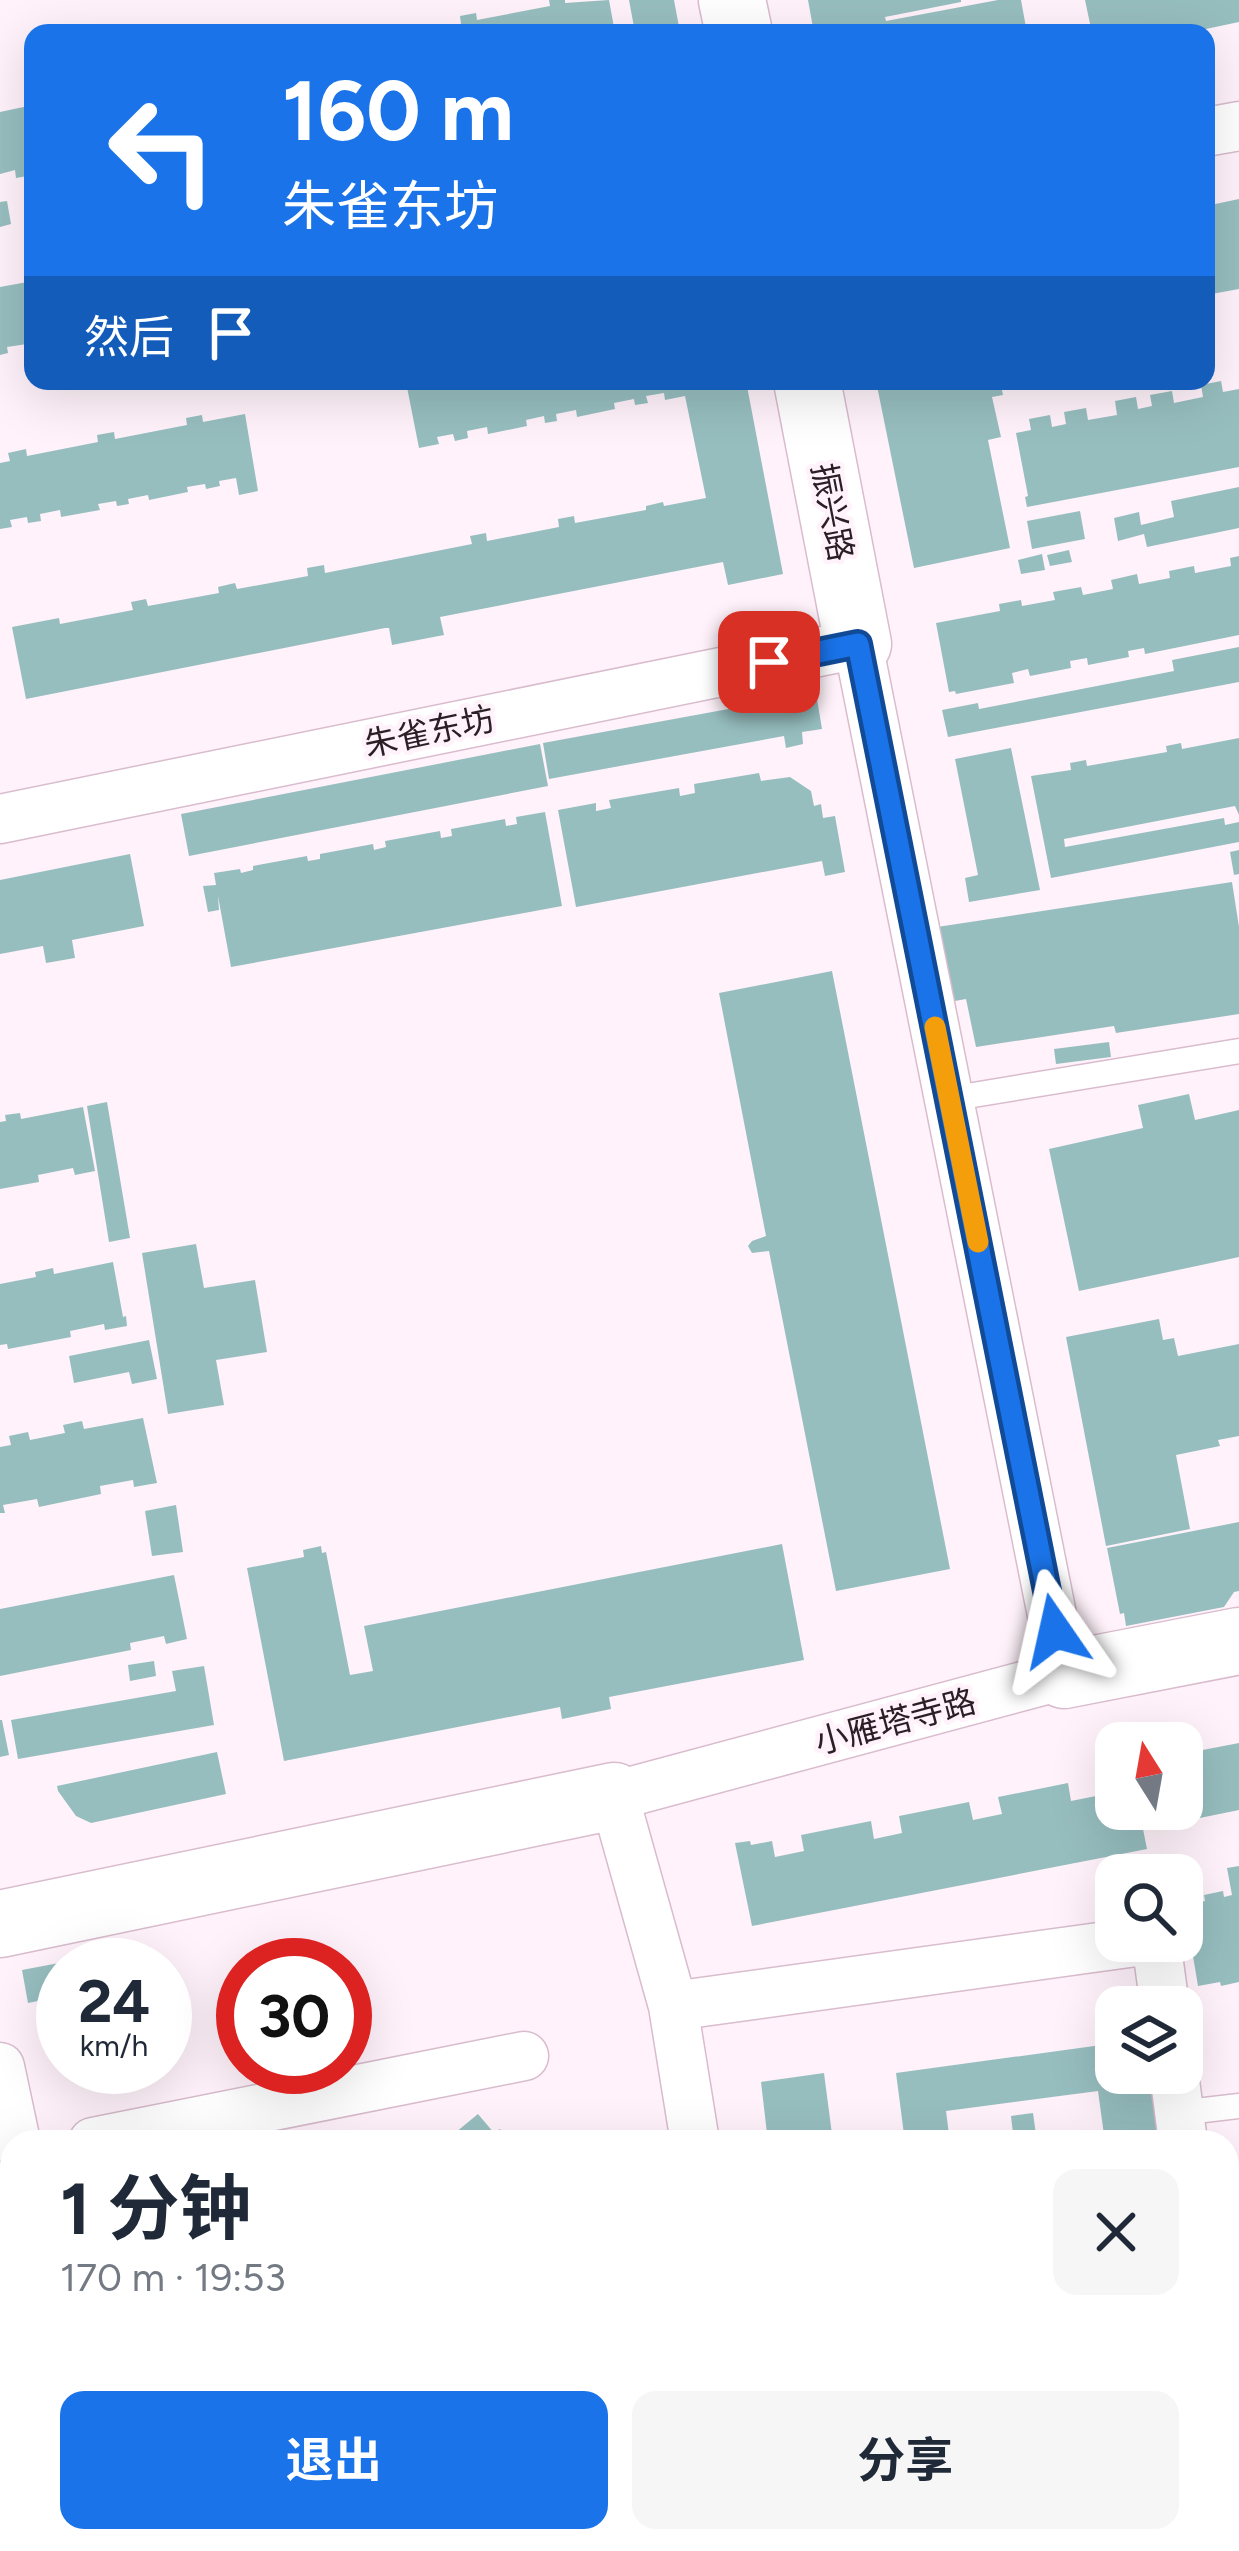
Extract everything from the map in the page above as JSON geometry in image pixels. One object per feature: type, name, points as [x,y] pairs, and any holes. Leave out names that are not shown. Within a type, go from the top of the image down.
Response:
[{"type":"street","name":"振兴路","points":[[809,390],[858,644]]},
{"type":"street","name":"朱雀东坊","points":[[2,805],[858,644]]},
{"type":"street","points":[[858,644],[1064,1675],[1239,1641]]},
{"type":"street","name":"小雁塔寺路","points":[[0,1924],[614,1796],[1064,1675]]},
{"type":"street","points":[[614,1796],[673,2006],[693,2130]]},
{"type":"street","points":[[673,2006],[1095,1948]]},
{"type":"street","points":[[152,2130],[524,2056]]},
{"type":"street","points":[[0,2067],[13,2130]]},
{"type":"lane","points":[[949,1099],[1239,1051]]},
{"type":"lane","points":[[1178,2109],[1239,2106]]},
{"type":"building","points":[[549,0],[609,0],[613,24],[461,24],[460,16],[476,13],[477,20],[550,6]]},
{"type":"building","points":[[629,0],[674,0],[678,24],[633,24]]},
{"type":"building","points":[[808,0],[961,0],[885,17],[886,21],[1021,0],[1025,24],[812,24]]},
{"type":"building","points":[[1085,0],[1239,0],[1239,22],[1215,27],[1090,24]]},
{"type":"building","points":[[24,107],[24,177],[16,178],[15,170],[0,174],[0,112]]},
{"type":"building","points":[[1239,199],[1239,289],[1215,293],[1215,204]]},
{"type":"building","points":[[7,201],[11,224],[0,227],[0,202]]},
{"type":"building","points":[[24,283],[24,344],[7,347],[8,353],[0,355],[0,287]]},
{"type":"building","points":[[1221,381],[1223,392],[1239,389],[1239,467],[1027,507],[1016,433],[1031,430],[1029,419],[1050,415],[1052,427],[1066,424],[1064,412],[1086,408],[1088,420],[1117,415],[1115,401],[1136,397],[1138,409],[1152,406],[1150,395],[1172,391],[1174,403],[1203,397],[1202,390],[1215,390],[1215,382]]},
{"type":"building","points":[[408,390],[748,390],[783,574],[728,585],[723,562],[440,617],[444,635],[392,645],[389,628],[385,628],[26,699],[12,627],[59,618],[60,624],[133,610],[131,602],[146,599],[148,606],[219,593],[218,587],[235,583],[237,589],[308,576],[307,568],[324,565],[325,573],[472,544],[470,536],[486,533],[487,541],[559,527],[558,519],[574,516],[575,523],[646,510],[646,506],[663,502],[664,506],[706,498],[685,396],[665,400],[664,393],[646,396],[648,403],[635,405],[634,399],[614,403],[615,409],[577,417],[576,410],[556,414],[557,421],[545,423],[544,416],[526,420],[527,426],[488,434],[487,427],[467,431],[468,438],[455,441],[453,434],[437,437],[439,444],[419,448]]},
{"type":"building","points":[[878,390],[1002,390],[1003,395],[992,397],[1001,437],[988,440],[1010,548],[914,568]]},
{"type":"building","points":[[245,414],[258,491],[239,495],[236,478],[206,489],[205,484],[149,500],[148,495],[128,499],[129,504],[98,504],[100,510],[61,517],[60,510],[40,514],[41,521],[10,520],[12,527],[0,529],[0,463],[10,461],[8,453],[26,449],[27,456],[98,442],[97,435],[114,432],[115,439],[187,425],[186,418],[202,415],[203,422]]},
{"type":"building","points":[[1239,487],[1239,528],[1147,547],[1144,534],[1118,541],[1114,518],[1139,512],[1141,525],[1174,517],[1171,501]]},
{"type":"building","points":[[1080,511],[1085,539],[1032,549],[1027,521]]},
{"type":"building","points":[[1069,550],[1072,562],[1050,566],[1047,555]]},
{"type":"building","points":[[1042,554],[1045,570],[1021,574],[1018,560]]},
{"type":"building","points":[[1239,556],[1239,635],[1145,654],[1144,648],[1128,651],[1129,657],[1088,665],[1087,658],[1070,661],[1071,668],[1030,676],[1028,669],[1012,673],[1014,683],[949,692],[936,623],[1000,611],[999,604],[1021,600],[1022,606],[1055,600],[1053,592],[1081,587],[1083,595],[1113,589],[1111,580],[1137,574],[1139,584],[1170,578],[1169,571],[1194,566],[1195,573],[1231,566],[1230,558]]},
{"type":"building","points":[[1239,647],[1239,682],[948,737],[942,710],[978,703],[979,709],[1174,671],[1172,660]]},
{"type":"building","points":[[816,693],[822,729],[802,732],[803,744],[786,748],[784,736],[549,779],[543,743]]},
{"type":"building","points":[[1239,738],[1239,815],[1235,806],[1064,839],[1065,847],[1224,818],[1225,825],[1239,822],[1239,842],[1051,878],[1031,776],[1071,770],[1070,763],[1086,760],[1087,766],[1167,752],[1166,746],[1181,743],[1182,749]]},
{"type":"building","points":[[540,744],[548,786],[189,856],[181,814]]},
{"type":"building","points":[[1011,748],[1040,890],[969,902],[965,878],[978,875],[955,759]]},
{"type":"building","points":[[759,773],[761,781],[790,777],[811,791],[814,806],[821,804],[823,818],[835,816],[845,872],[825,876],[822,861],[576,907],[558,810],[596,803],[596,811],[611,808],[609,800],[679,788],[680,796],[695,793],[694,784]]},
{"type":"building","points":[[545,812],[562,906],[231,967],[218,896],[219,910],[208,912],[203,886],[216,885],[214,873],[240,869],[241,873],[253,866],[307,856],[308,861],[320,859],[320,854],[373,844],[374,850],[386,847],[385,841],[440,831],[441,838],[452,836],[451,829],[505,819],[506,826],[517,824],[516,817]]},
{"type":"building","points":[[1239,850],[1239,874],[1234,875],[1230,852]]},
{"type":"building","points":[[130,854],[144,926],[72,940],[75,958],[46,963],[43,946],[0,954],[0,880]]},
{"type":"building","points":[[1232,882],[1239,927],[1239,1014],[1116,1033],[1114,1026],[976,1047],[966,999],[949,1002],[937,927]]},
{"type":"building","points":[[832,971],[950,1569],[836,1591],[769,1251],[752,1253],[748,1246],[766,1236],[719,993]]},
{"type":"building","points":[[1109,1042],[1111,1057],[1056,1064],[1054,1049]]},
{"type":"building","points":[[1189,1094],[1195,1120],[1239,1110],[1239,1257],[1079,1291],[1049,1149],[1143,1128],[1138,1105]]},
{"type":"building","points":[[107,1102],[130,1238],[109,1242],[87,1106]]},
{"type":"building","points":[[83,1107],[95,1171],[75,1175],[73,1168],[38,1175],[39,1182],[0,1189],[0,1122],[6,1121],[5,1115],[20,1113],[21,1119]]},
{"type":"building","points":[[196,1244],[204,1288],[255,1280],[267,1352],[216,1360],[224,1405],[168,1414],[142,1253]]},
{"type":"building","points":[[113,1262],[127,1326],[105,1330],[104,1324],[70,1331],[71,1337],[8,1349],[7,1344],[0,1345],[0,1284],[36,1277],[35,1272],[53,1268],[54,1274]]},
{"type":"building","points":[[1159,1319],[1163,1340],[1174,1338],[1178,1356],[1239,1344],[1239,1436],[1218,1440],[1220,1446],[1176,1455],[1190,1529],[1106,1546],[1066,1337]]},
{"type":"building","points":[[149,1340],[157,1379],[132,1384],[129,1372],[74,1383],[69,1356]]},
{"type":"building","points":[[143,1418],[157,1483],[134,1487],[133,1480],[100,1486],[101,1494],[39,1507],[37,1499],[3,1505],[5,1513],[0,1513],[0,1447],[11,1445],[9,1436],[28,1432],[30,1440],[65,1433],[63,1425],[82,1421],[84,1429]]},
{"type":"building","points":[[176,1505],[183,1552],[152,1556],[145,1511]]},
{"type":"building","points":[[1239,1522],[1239,1591],[1224,1607],[1126,1626],[1107,1548]]},
{"type":"building","points":[[782,1544],[804,1660],[609,1697],[611,1709],[562,1719],[560,1707],[284,1761],[247,1568],[304,1557],[303,1550],[321,1546],[350,1675],[373,1671],[364,1626]]},
{"type":"building","points":[[174,1575],[187,1639],[166,1644],[164,1636],[130,1643],[131,1650],[0,1676],[0,1609]]},
{"type":"building","points":[[154,1661],[156,1676],[130,1681],[128,1665]]},
{"type":"building","points":[[204,1666],[214,1725],[18,1759],[11,1720],[176,1691],[172,1671]]},
{"type":"building","points":[[0,1720],[9,1755],[0,1757]]},
{"type":"building","points":[[1239,1743],[1239,1810],[1203,1817],[1203,1750]]},
{"type":"building","points":[[217,1752],[226,1794],[91,1823],[76,1816],[58,1791],[57,1786]]},
{"type":"building","points":[[1068,1783],[1071,1801],[1095,1796],[1095,1830],[1143,1830],[1147,1849],[1095,1854],[1095,1859],[752,1926],[735,1843],[772,1841],[775,1857],[804,1851],[801,1835],[871,1821],[874,1839],[902,1833],[899,1816],[969,1802],[973,1820],[1002,1814],[998,1797]]},
{"type":"building","points":[[1239,1866],[1239,1982],[1198,1986],[1194,1962],[1203,1962],[1204,1895],[1223,1891],[1224,1897],[1232,1895],[1227,1868]]},
{"type":"building","points":[[36,1967],[36,2001],[28,2003],[22,1970]]},
{"type":"building","points":[[1095,2046],[1095,2091],[946,2111],[948,2130],[903,2130],[896,2073]]},
{"type":"building","points":[[824,2073],[831,2130],[767,2130],[761,2082]]},
{"type":"building","points":[[1098,2094],[1153,2094],[1157,2130],[1103,2130]]},
{"type":"building","points":[[1033,2113],[1035,2130],[1013,2130],[1011,2116]]},
{"type":"building","points":[[478,2114],[491,2130],[459,2130]]},
{"type":"slow traffic","points":[[935,1027],[978,1242]]},
{"type":"route","points":[[769,662],[858,644],[1055,1631]]}]
